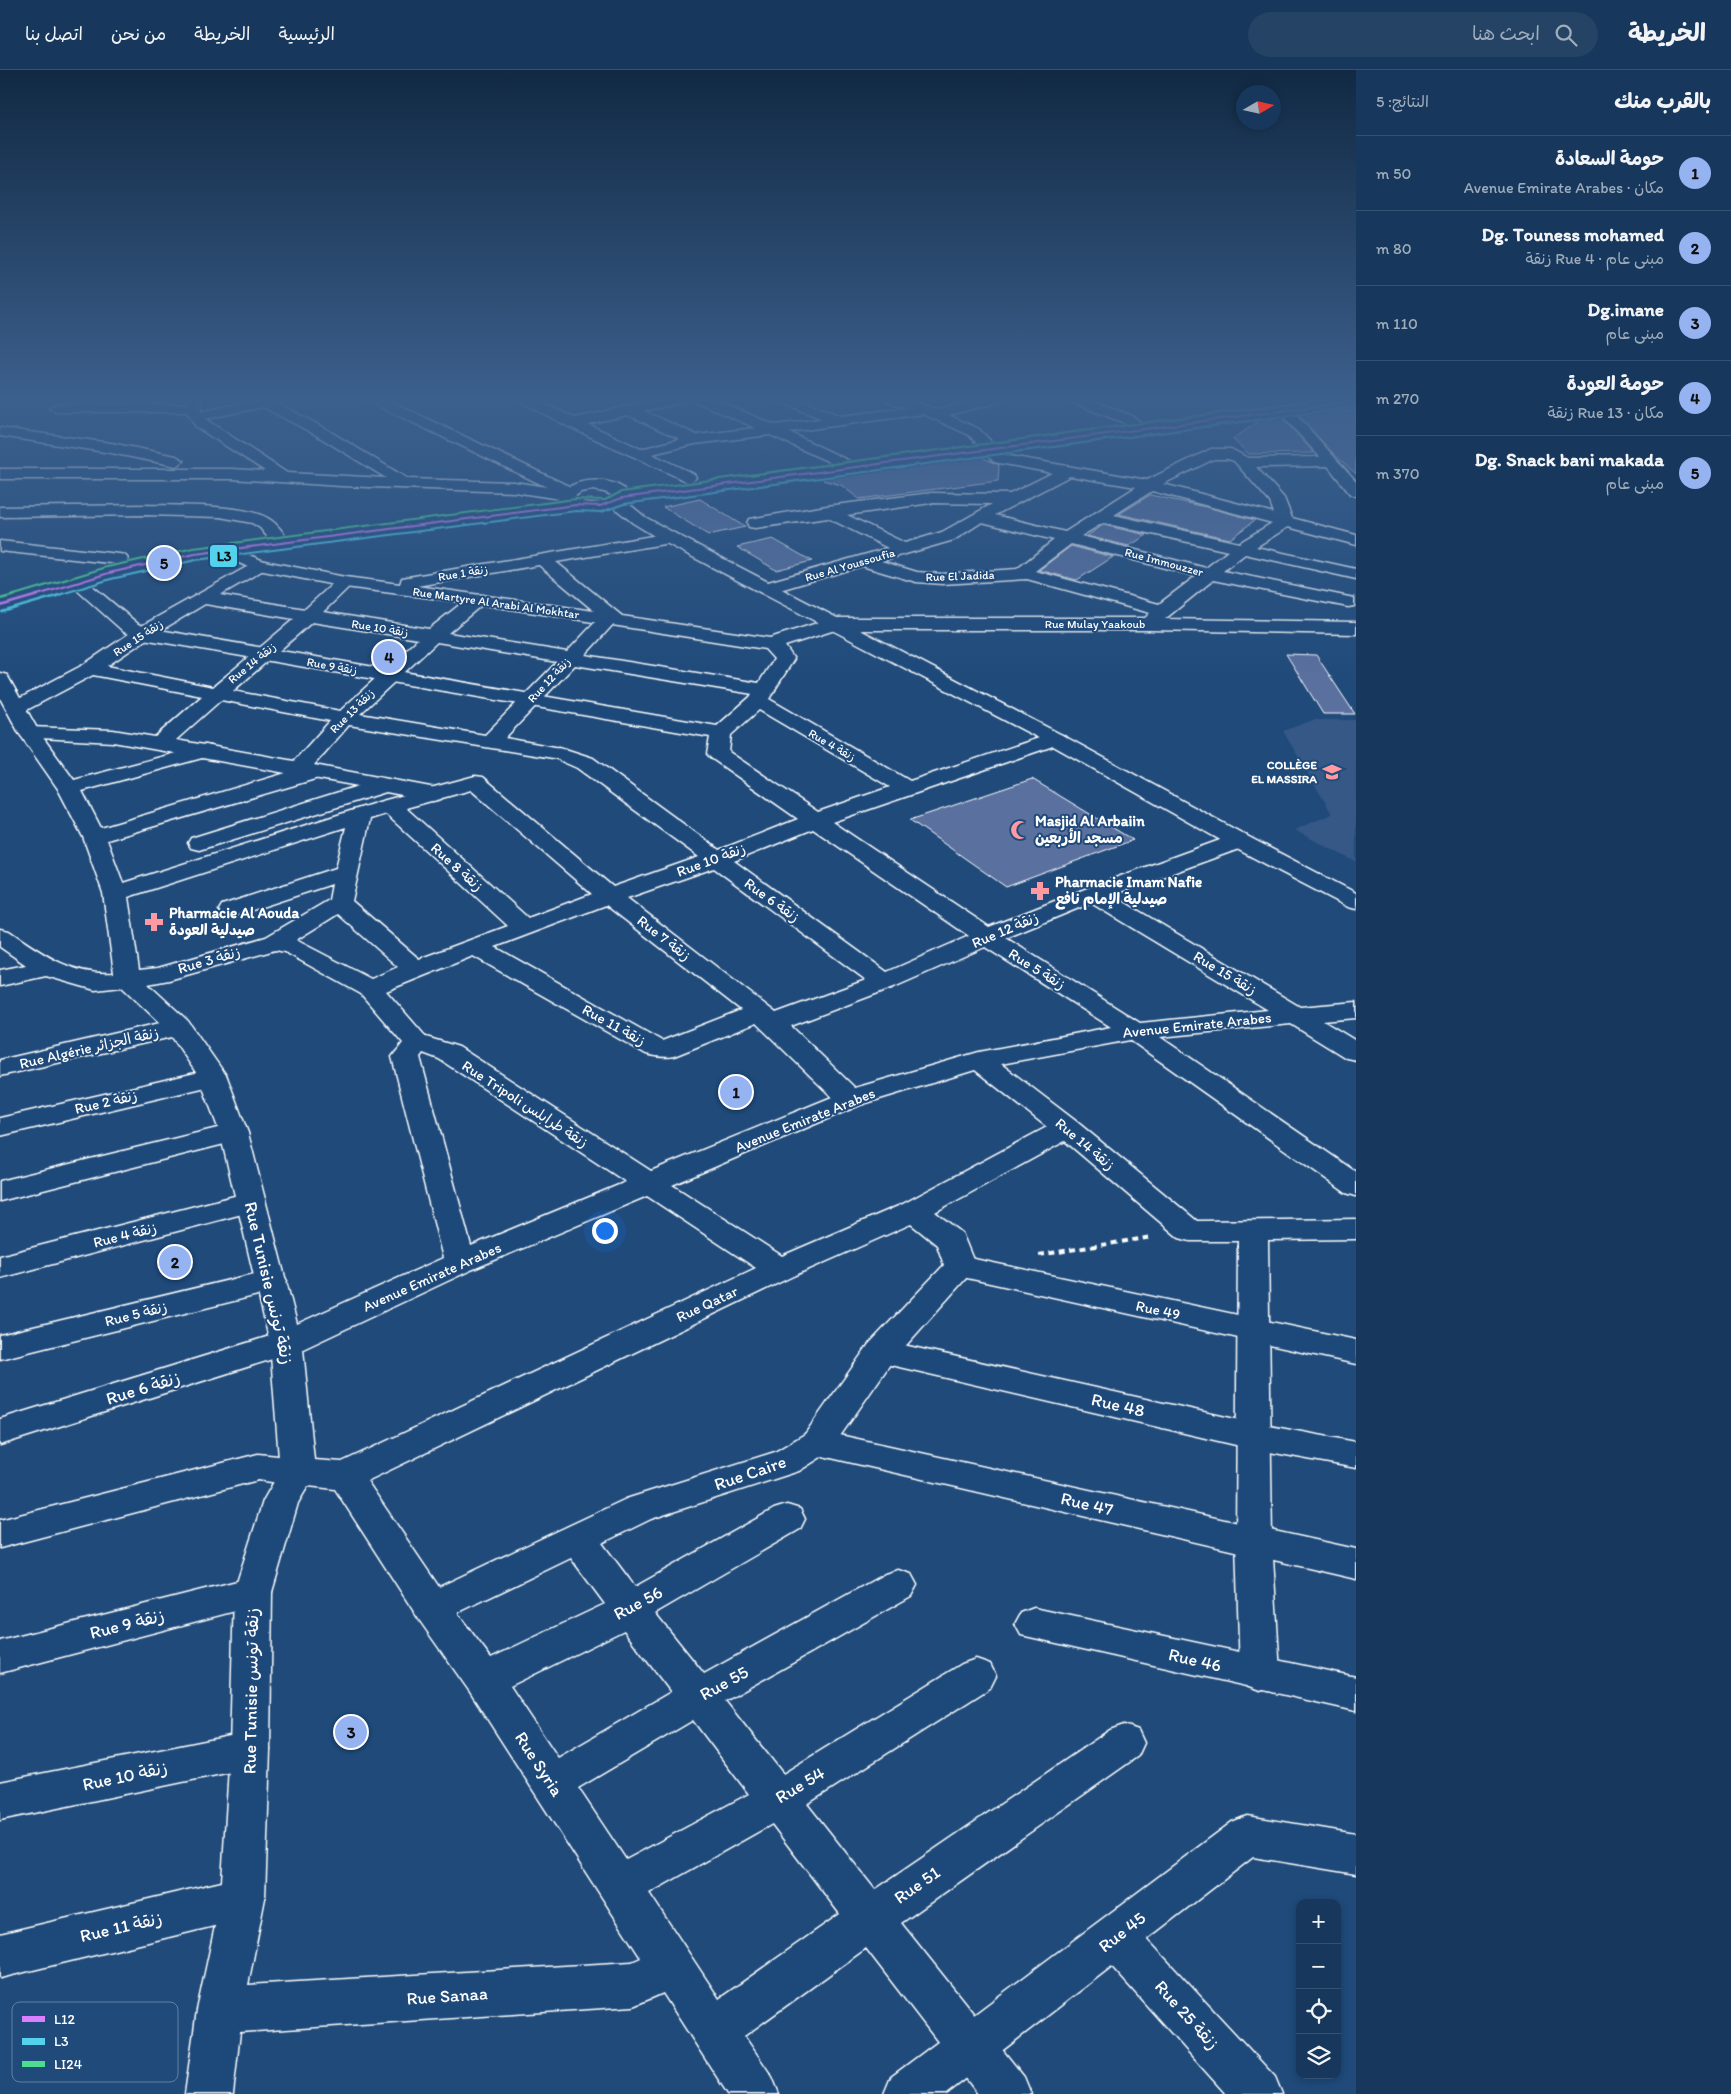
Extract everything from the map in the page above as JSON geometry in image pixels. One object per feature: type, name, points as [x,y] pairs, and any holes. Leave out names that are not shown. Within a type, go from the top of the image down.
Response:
[{"type":"street","points":[[168,510],[179,492]]},
{"type":"street","points":[[544,492],[569,497],[613,499],[663,492]]},
{"type":"street","points":[[560,492],[569,497]]},
{"type":"street","points":[[0,592],[119,559],[569,497],[579,492]]},
{"type":"street","points":[[603,492],[639,520],[670,538],[1055,739],[1239,841],[1356,902]]},
{"type":"street","points":[[613,499],[636,492]]},
{"type":"street","name":"Rue Al Youssoufia","points":[[767,588],[948,536],[980,516],[1027,492]]},
{"type":"street","points":[[1027,572],[1069,537],[1138,492]]},
{"type":"street","points":[[1177,492],[1356,540]]},
{"type":"street","points":[[1270,492],[1278,501],[1285,522]]},
{"type":"street","name":"Rue Al Youssoufia","points":[[754,523],[827,511],[931,498],[1012,500]]},
{"type":"street","points":[[0,512],[168,510],[234,514],[257,519],[277,536]]},
{"type":"street","points":[[827,511],[904,549]]},
{"type":"street","name":"Rue Immouzzer","points":[[980,516],[1210,574],[1352,598]]},
{"type":"street","points":[[1100,517],[1356,574]]},
{"type":"street","points":[[1156,618],[1242,548],[1285,522]]},
{"type":"street","points":[[0,606],[138,565],[224,550],[277,536]]},
{"type":"street","name":"Rue 1 زنقة","points":[[381,586],[670,538]]},
{"type":"street","points":[[0,546],[119,559]]},
{"type":"street","name":"Rue Martyre Al Arabi Al Mokhtar","points":[[224,550],[259,565],[345,582],[478,599],[771,644]]},
{"type":"street","points":[[544,560],[613,619]]},
{"type":"street","name":"Rue El Jadida","points":[[863,561],[916,578],[1027,572],[1156,618]]},
{"type":"street","name":"Rue 15 زنقة","points":[[11,704],[90,669],[143,633],[259,565]]},
{"type":"street","name":"Rue 14 زنقة","points":[[159,744],[216,692],[309,616],[345,582]]},
{"type":"street","name":"Rue 9 زنقة","points":[[78,583],[131,628],[143,633],[530,700],[719,744]]},
{"type":"street","name":"Rue 10 زنقة","points":[[202,598],[570,658],[761,695]]},
{"type":"street","points":[[1334,628],[1352,598]]},
{"type":"street","name":"Rue 13 زنقة","points":[[306,771],[344,718],[432,636],[478,599]]},
{"type":"street","name":"Rue Mulay Yaakoub","points":[[834,624],[1156,618],[1356,628]]},
{"type":"street","name":"Rue 12 زنقة","points":[[490,742],[570,658],[613,619]]},
{"type":"street","points":[[771,644],[834,624]]},
{"type":"street","points":[[719,744],[761,695],[784,659],[780,651],[771,644]]},
{"type":"street","name":"Rue 6 زنقة","points":[[90,669],[344,718],[559,753],[585,763],[886,982]]},
{"type":"street","name":"Rue 4 زنقة","points":[[761,695],[907,788]]},
{"type":"street","points":[[11,704],[113,736],[206,751],[306,771],[386,796]]},
{"type":"street","points":[[11,704],[69,788],[94,837],[115,893],[128,979]]},
{"type":"street","name":"Rue 10 زنقة","points":[[370,988],[415,969],[609,896],[717,859],[814,820],[1055,739]]},
{"type":"street","name":"Rue 5 زنقة","points":[[719,744],[814,820],[987,937],[1135,1030],[1356,1186]]},
{"type":"street","points":[[69,788],[206,751]]},
{"type":"street","points":[[94,837],[306,771]]},
{"type":"street","name":"Rue 7 زنقة","points":[[386,796],[433,794],[475,782],[609,896],[766,1017],[850,1099]]},
{"type":"street","points":[[115,893],[360,816],[386,796]]},
{"type":"street","points":[[199,843],[386,796]]},
{"type":"street","name":"Rue 8 زنقة","points":[[386,796],[525,928]]},
{"type":"street","points":[[360,816],[340,904],[415,969]]},
{"type":"street","name":"Rue 12 زنقة","points":[[766,1017],[886,982],[987,937],[1093,894],[1239,841]]},
{"type":"street","points":[[231,910],[347,872]]},
{"type":"street","name":"Rue 15 زنقة","points":[[1093,894],[1356,1052]]},
{"type":"street","name":"Rue 3 زنقة","points":[[47,968],[95,982],[160,975],[275,942],[340,904]]},
{"type":"street","points":[[0,936],[47,968]]},
{"type":"street","points":[[275,942],[294,946],[370,988],[417,1043],[406,1057],[460,1263]]},
{"type":"street","name":"Rue 11 زنقة","points":[[476,947],[656,1048],[664,1050],[766,1017]]},
{"type":"street","points":[[0,978],[47,968]]},
{"type":"street","name":"Rue Tunisie زنقة تونس","points":[[128,979],[179,1027],[213,1077],[234,1133],[286,1343],[298,1472],[281,1501],[253,1592],[250,1750],[242,1898],[220,2010],[208,2094]]},
{"type":"street","name":"Avenue Emirate Arabes","points":[[286,1343],[460,1263],[651,1185],[850,1099],[978,1060],[1135,1030],[1356,1010]]},
{"type":"street","name":"Rue Algérie زنقة الجزائر","points":[[0,1068],[179,1027]]},
{"type":"street","name":"Rue Tripoli زنقة طرابلس","points":[[417,1043],[449,1053],[780,1269]]},
{"type":"street","name":"Rue 14 زنقة","points":[[978,1060],[1067,1128],[1190,1231]]},
{"type":"street","name":"Rue 2 زنقة","points":[[0,1127],[213,1077]]},
{"type":"street","name":"Rue Qatar","points":[[345,1476],[780,1269],[914,1211],[1067,1128]]},
{"type":"street","points":[[0,1191],[234,1133]]},
{"type":"street","name":"Rue 4 زنقة","points":[[0,1267],[250,1202]]},
{"type":"street","points":[[914,1211],[951,1240],[960,1267]]},
{"type":"street","points":[[1190,1231],[1356,1229]]},
{"type":"street","points":[[1254,1230],[1254,1541],[1260,1674]]},
{"type":"street","name":"Rue 49","points":[[960,1267],[1356,1352]]},
{"type":"street","name":"Rue Caire","points":[[433,1610],[442,1603],[639,1509],[787,1462],[817,1443],[882,1352],[960,1267]]},
{"type":"street","name":"Rue 5 زنقة","points":[[0,1347],[271,1281]]},
{"type":"street","name":"Rue 6 زنقة","points":[[0,1432],[286,1343]]},
{"type":"street","name":"Rue 48","points":[[882,1352],[1253,1436],[1356,1455]]},
{"type":"street","name":"Rue 47","points":[[817,1443],[1356,1564]]},
{"type":"street","points":[[0,1534],[258,1467],[345,1476]]},
{"type":"street","name":"Rue Syria","points":[[345,1476],[433,1610],[484,1680],[755,2094]]},
{"type":"street","name":"Rue 56","points":[[484,1680],[630,1609],[787,1519]]},
{"type":"street","points":[[577,1538],[698,1697],[1007,2094]]},
{"type":"street","name":"Rue 55","points":[[551,1783],[698,1697],[898,1585]]},
{"type":"street","name":"Rue 9 زنقة","points":[[0,1657],[253,1592]]},
{"type":"street","name":"Rue 46","points":[[1034,1624],[1356,1694]]},
{"type":"street","name":"Rue 54","points":[[619,1887],[778,1799],[976,1676]]},
{"type":"street","name":"Rue 51","points":[[713,2031],[871,1918],[1124,1743]]},
{"type":"street","name":"Rue 10 زنقة","points":[[0,1802],[250,1750]]},
{"type":"street","name":"Rue 45","points":[[908,2094],[972,2048],[1247,1836],[1356,1854]]},
{"type":"street","name":"Rue 11 زنقة","points":[[0,1956],[242,1898]]},
{"type":"street","name":"Rue 25 زنقة","points":[[1116,1937],[1258,2094]]},
{"type":"street","name":"Rue Sanaa","points":[[220,2010],[634,1984],[672,1967]]},
{"type":"path","points":[[1036,1255],[1190,1231]]},
{"type":"shaded area","name":"COLLÈGE EL MASSIRA","points":[[1313,720],[1356,720],[1356,862],[1294,830],[1332,814],[1283,731]]},
{"type":"building","points":[[851,492],[910,492],[859,499]]},
{"type":"building","points":[[1150,495],[1255,520],[1230,539],[1119,514]]},
{"type":"building","points":[[700,499],[745,527],[708,535],[663,507]]},
{"type":"building","points":[[1103,525],[1147,535],[1129,546],[1087,536]]},
{"type":"building","points":[[773,539],[812,561],[776,570],[737,547]]},
{"type":"building","points":[[1071,546],[1113,557],[1077,580],[1039,570]]},
{"type":"building","points":[[1286,654],[1316,655],[1355,714],[1323,714]]},
{"type":"building","name":"Masjid Al Arbaiin مسجد الأربعين","points":[[1032,779],[1133,840],[1006,887],[910,820]]},
{"type":"transit line","name":"LI24","points":[[0,599],[107,567],[194,548],[575,499],[605,500],[620,492]]},
{"type":"transit line","name":"L12","points":[[0,606],[109,573],[195,554],[576,505],[600,506],[611,504],[622,498],[664,492]]},
{"type":"transit line","name":"L3","points":[[2,612],[111,579],[196,560],[576,511],[601,512],[613,510],[624,504],[711,492]]},
{"type":"place","name":"Dg. Snack bani makada","points":[[164,563]]},
{"type":"place","name":"حومة العودة","points":[[389,657]]},
{"type":"place","name":"COLLÈGE EL MASSIRA","points":[[1332,772]]},
{"type":"place","name":"Masjid Al Arbaiin مسجد الأربعين","points":[[1020,830]]},
{"type":"place","name":"Pharmacie Imam Nafie صيدلية الإمام نافع","points":[[1040,891]]},
{"type":"place","name":"Pharmacie Al Aouda صيدلية العودة","points":[[154,922]]},
{"type":"place","name":"حومة السعادة","points":[[736,1092]]},
{"type":"place","name":"Dg. Touness mohamed","points":[[175,1262]]},
{"type":"place","name":"Dg.imane","points":[[351,1732]]}]
